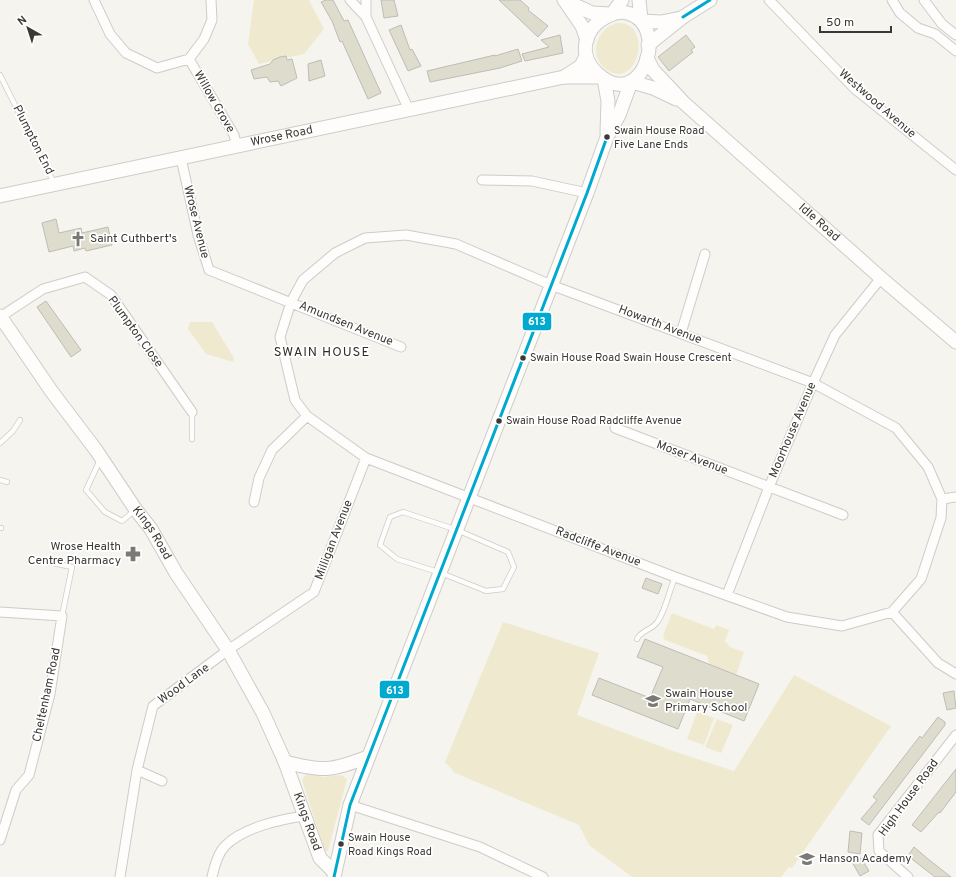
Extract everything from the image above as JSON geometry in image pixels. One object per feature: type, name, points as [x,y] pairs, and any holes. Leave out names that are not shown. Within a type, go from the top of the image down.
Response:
[{"type":"street","points":[[94,0],[110,34],[126,53],[157,68],[189,59],[204,39],[212,20],[211,0]]},
{"type":"street","points":[[350,0],[366,16],[409,110]]},
{"type":"street","points":[[366,0],[366,16]]},
{"type":"street","points":[[564,0],[592,13],[611,14],[621,12],[632,14],[641,20],[661,22],[683,18]]},
{"type":"street","points":[[564,0],[582,26],[587,40]]},
{"type":"street","points":[[622,0],[611,14],[593,26],[587,40],[586,56],[592,68],[602,78],[620,84],[632,82]]},
{"type":"street","points":[[334,874],[350,805],[368,757],[587,193],[607,137],[619,115],[632,82],[640,74],[648,52],[647,33],[641,20],[639,0]]},
{"type":"street","points":[[648,52],[683,18],[710,0]]},
{"type":"street","name":"Westwood Avenue","points":[[769,0],[855,89],[956,170]]},
{"type":"street","points":[[892,0],[900,13],[918,28],[934,34],[956,51]]},
{"type":"street","points":[[924,0],[942,24],[956,36]]},
{"type":"street","points":[[934,34],[942,24]]},
{"type":"street","name":"Idle Road","points":[[648,52],[654,70],[683,102],[881,278],[956,342]]},
{"type":"street","name":"Wrose Road","points":[[564,77],[581,66],[586,56]]},
{"type":"street","name":"Willow Grove","points":[[189,59],[234,135],[237,147]]},
{"type":"street","name":"Wrose Road","points":[[0,196],[564,77],[602,78]]},
{"type":"street","points":[[602,78],[608,101],[607,137]]},
{"type":"street","name":"Idle Road","points":[[632,82],[653,88],[683,102]]},
{"type":"street","name":"Wrose Avenue","points":[[180,158],[198,235],[209,270],[291,302]]},
{"type":"street","points":[[482,180],[532,181],[587,193]]},
{"type":"street","name":"Howarth Avenue","points":[[291,302],[303,280],[335,253],[365,238],[406,234],[456,244],[551,285],[813,383],[896,428],[928,468],[942,499]]},
{"type":"street","points":[[681,333],[705,254]]},
{"type":"street","name":"Plumpton Close","points":[[0,316],[43,289],[84,277],[110,295],[192,412]]},
{"type":"street","name":"Moorhouse Avenue","points":[[727,595],[769,487],[835,335],[881,278]]},
{"type":"street","name":"Amundsen Avenue","points":[[291,302],[401,347]]},
{"type":"street","name":"Radcliffe Avenue","points":[[291,302],[280,336],[295,400],[307,416],[366,458],[675,577],[787,617],[842,626],[892,612]]},
{"type":"street","name":"Kings Road","points":[[0,316],[136,510],[151,529],[176,573],[228,650],[263,713],[285,762],[320,858],[334,874]]},
{"type":"street","points":[[254,502],[259,478],[272,450],[307,416]]},
{"type":"street","name":"Moser Avenue","points":[[615,428],[842,515]]},
{"type":"street","name":"Milligan Avenue","points":[[228,650],[314,592],[366,458]]},
{"type":"street","points":[[956,497],[942,499],[941,518],[921,579],[892,612],[938,663],[956,674]]},
{"type":"street","points":[[0,612],[62,616]]},
{"type":"street","name":"Cheltenham Road","points":[[0,840],[16,790],[29,775],[50,694],[62,616]]},
{"type":"street","name":"Wood Lane","points":[[120,877],[137,770],[153,706],[228,650]]},
{"type":"street","name":"High House Road","points":[[908,877],[879,851],[878,835],[956,735]]},
{"type":"street","points":[[285,762],[315,770],[337,769],[368,757]]},
{"type":"street","points":[[137,770],[162,781]]},
{"type":"street","points":[[350,805],[480,847],[543,877]]},
{"type":"street","points":[[212,877],[214,868],[224,846],[248,830],[305,816]]},
{"type":"lane","name":"Plumpton End","points":[[0,75],[52,176],[54,185]]},
{"type":"lane","points":[[192,412],[192,439]]},
{"type":"lane","points":[[0,443],[13,431],[20,420]]},
{"type":"lane","points":[[101,458],[86,490],[105,512],[122,521],[136,510]]},
{"type":"lane","points":[[0,480],[7,482]]},
{"type":"lane","points":[[403,512],[457,530],[508,552],[514,567],[503,589],[486,592],[440,573],[397,558],[380,545],[390,517],[403,512]]},
{"type":"lane","name":"Cheltenham Road","points":[[48,562],[72,567],[62,616]]},
{"type":"lane","points":[[637,639],[640,634],[653,627],[658,621],[675,577]]},
{"type":"shaded area","points":[[254,0],[309,0],[324,29],[304,54],[259,64],[248,44]]},
{"type":"shaded area","points":[[618,23],[629,25],[636,32],[638,54],[634,64],[627,71],[618,74],[607,70],[601,64],[597,57],[596,50],[600,36],[605,30]]},
{"type":"shaded area","points":[[190,322],[212,322],[234,358],[233,362],[206,354],[188,329]]},
{"type":"shaded area","points":[[672,613],[714,629],[716,625],[729,630],[725,641],[730,647],[744,652],[736,675],[709,664],[707,656],[665,640],[663,635]]},
{"type":"shaded area","name":"Swain House Primary School","points":[[503,622],[599,653],[577,715],[673,751],[734,771],[794,675],[891,726],[792,868],[789,867],[781,877],[632,877],[589,845],[579,825],[455,773],[445,762]]},
{"type":"shaded area","points":[[697,712],[714,718],[704,745],[687,739]]},
{"type":"shaded area","points":[[717,719],[733,725],[721,753],[705,747]]},
{"type":"shaded area","points":[[306,774],[324,777],[341,775],[347,779],[328,851],[325,851],[302,780]]},
{"type":"building","points":[[333,0],[344,21],[348,20],[381,93],[368,99],[342,41],[340,42],[332,21],[321,2]]},
{"type":"building","points":[[381,0],[394,0],[398,16],[384,18]]},
{"type":"building","points":[[499,0],[520,0],[529,8],[528,10],[548,26],[538,37]]},
{"type":"building","points":[[401,25],[410,50],[412,49],[421,66],[408,71],[389,30]]},
{"type":"building","points":[[560,35],[563,53],[525,61],[522,54],[549,47],[541,40]]},
{"type":"building","points":[[686,35],[695,47],[691,50],[693,52],[669,71],[658,57]]},
{"type":"building","points":[[518,49],[522,61],[500,68],[430,82],[427,71],[495,56]]},
{"type":"building","points":[[286,56],[287,60],[292,59],[297,78],[281,86],[278,81],[270,82],[267,77],[254,79],[251,70],[270,64],[273,60]]},
{"type":"building","points":[[321,60],[325,76],[309,81],[308,64]]},
{"type":"building","name":"Saint Cuthbert's","points":[[56,219],[59,233],[81,228],[82,233],[108,227],[112,245],[86,251],[85,248],[74,251],[73,246],[49,252],[42,223]]},
{"type":"building","points":[[46,301],[81,350],[71,357],[37,307]]},
{"type":"building","points":[[646,578],[662,584],[658,594],[642,588]]},
{"type":"building","points":[[645,639],[759,684],[744,721],[690,699],[678,729],[592,695],[599,678],[650,698],[663,667],[637,657]]},
{"type":"building","points":[[954,691],[956,708],[947,710],[943,693]]},
{"type":"building","points":[[938,717],[945,722],[945,725],[869,825],[861,819],[877,800],[873,797],[920,736],[922,738]]},
{"type":"building","points":[[956,769],[956,792],[940,813],[939,812],[921,832],[912,825]]},
{"type":"building","points":[[850,831],[862,833],[860,854],[848,852]]},
{"type":"building","points":[[914,847],[951,877],[935,877],[908,856]]},
{"type":"building","points":[[861,858],[869,871],[860,876],[852,862]]},
{"type":"transit line","name":"613","points":[[683,17],[710,0]]},
{"type":"transit line","name":"613","points":[[334,877],[350,805],[587,193],[607,137]]},
{"type":"place","name":"Swain House Road Five Lane Ends","points":[[607,137]]},
{"type":"place","name":"Saint Cuthbert's","points":[[78,239]]},
{"type":"place","name":"Swain House Road Swain House Crescent","points":[[523,358]]},
{"type":"place","name":"Swain House Road Radcliffe Avenue","points":[[499,421]]},
{"type":"place","name":"Wrose Health Centre Pharmacy","points":[[133,554]]},
{"type":"place","name":"Swain House Primary School","points":[[653,701]]},
{"type":"place","name":"Swain House Road Kings Road","points":[[341,844]]},
{"type":"place","name":"Hanson Academy","points":[[807,859]]},
{"type":"district","name":"SWAIN HOUSE","points":[[322,353]]}]
